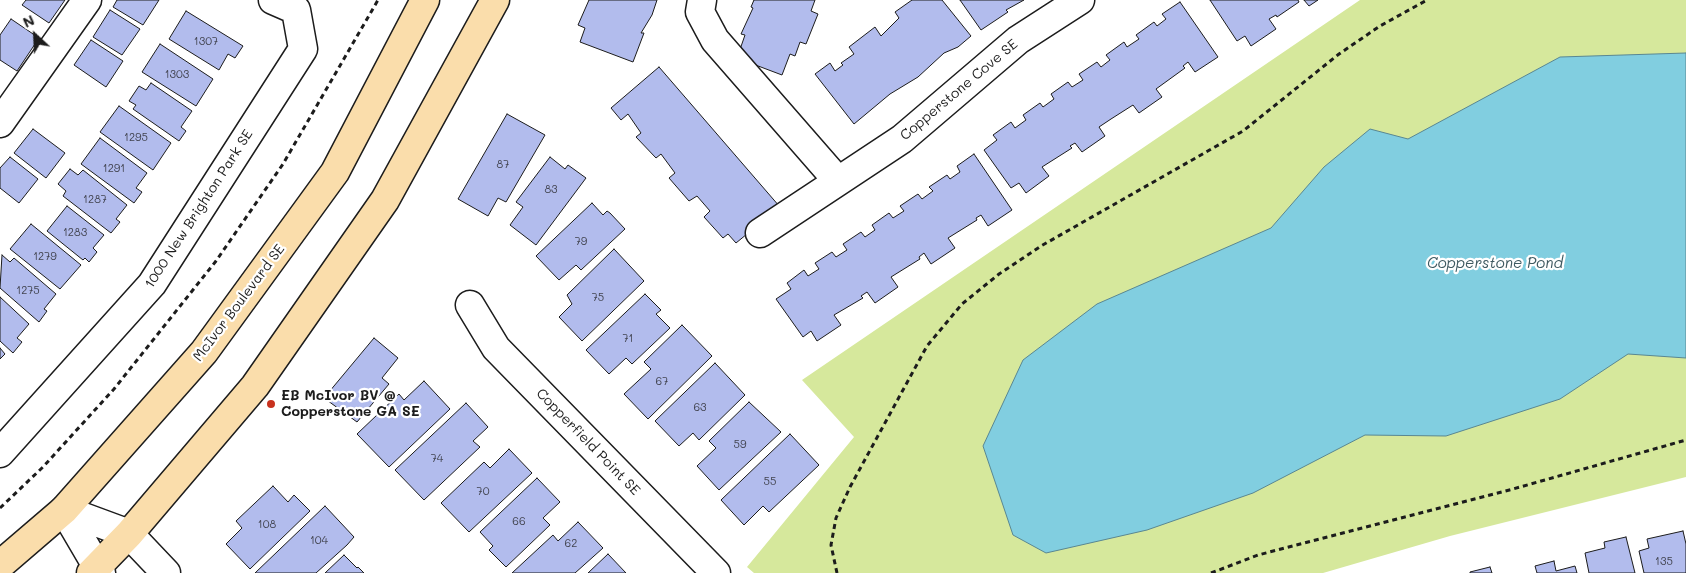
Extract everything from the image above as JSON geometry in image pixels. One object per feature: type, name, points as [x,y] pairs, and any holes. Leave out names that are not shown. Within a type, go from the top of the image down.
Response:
[{"type":"main road","name":"McIvor Boulevard SE","points":[[0,565],[64,510],[204,352],[335,172],[425,0]]},
{"type":"main road","points":[[96,571],[255,386],[385,200],[495,0]]},
{"type":"street","points":[[4,109],[87,0]]},
{"type":"street","name":"1000 New Brighton Park SE","points":[[0,453],[152,284],[303,49],[296,10],[273,0]]},
{"type":"street","points":[[702,0],[700,12],[715,40],[838,181]]},
{"type":"street","name":"Copperstone Cove SE","points":[[760,233],[902,139],[1018,40],[1080,0]]},
{"type":"street","name":"Copperfield Point SE","points":[[470,305],[496,348],[716,573]]},
{"type":"street","points":[[64,510],[129,534],[166,573]]},
{"type":"street","points":[[64,510],[96,571]]},
{"type":"path","points":[[837,573],[831,545],[839,511],[927,346],[962,304],[993,278],[1041,246],[1243,131],[1339,54],[1380,26],[1427,0]]},
{"type":"path","points":[[1211,573],[1258,555],[1513,489],[1686,440]]},
{"type":"green space","points":[[1360,0],[1686,0],[1686,477],[1450,536],[1323,573],[754,573],[747,567],[854,437],[802,380]]},
{"type":"water","name":"Copperstone Pond","points":[[1686,53],[1686,358],[1628,354],[1560,399],[1446,436],[1365,435],[1253,493],[1147,530],[1046,553],[1013,535],[983,446],[1023,360],[1097,304],[1271,228],[1324,167],[1370,129],[1408,139],[1560,57]]},
{"type":"building","points":[[26,0],[65,0],[49,23],[22,5]]},
{"type":"building","points":[[117,0],[159,0],[143,25],[113,7]]},
{"type":"building","points":[[589,0],[657,0],[652,15],[641,33],[644,33],[633,62],[580,42],[585,28],[578,25]]},
{"type":"building","points":[[754,0],[815,0],[811,11],[818,14],[806,44],[800,42],[795,56],[790,54],[782,75],[737,58],[745,35],[741,34],[753,8],[751,7]]},
{"type":"building","points":[[912,0],[942,0],[971,36],[958,47],[944,53],[918,77],[890,94],[854,124],[815,74],[830,63],[835,71],[843,65],[841,63],[854,54],[849,47],[875,27],[881,36],[899,18],[895,12]]},
{"type":"building","points":[[960,0],[1024,0],[1006,10],[1008,12],[981,30]]},
{"type":"building","points":[[1210,0],[1298,0],[1299,2],[1277,17],[1276,15],[1269,19],[1276,29],[1251,46],[1245,36],[1237,41]]},
{"type":"building","points":[[1304,0],[1318,0],[1309,6]]},
{"type":"building","points":[[1180,2],[1218,57],[1195,72],[1188,62],[1183,66],[1185,68],[1156,89],[1162,97],[1139,113],[1133,105],[1099,127],[1105,136],[1082,152],[1075,143],[1070,146],[1072,148],[1042,167],[1049,176],[1026,193],[1019,183],[1011,188],[984,150],[997,140],[993,135],[1011,122],[1015,128],[1026,120],[1023,115],[1040,103],[1043,107],[1054,99],[1051,94],[1068,82],[1072,87],[1083,80],[1079,74],[1097,62],[1101,67],[1110,60],[1106,55],[1124,42],[1127,47],[1139,39],[1136,35],[1154,22],[1157,26],[1166,19],[1162,14]]},
{"type":"building","points":[[110,10],[140,29],[122,55],[93,37]]},
{"type":"building","points":[[186,11],[243,46],[235,58],[228,54],[219,70],[169,39]]},
{"type":"building","points":[[11,19],[39,38],[17,71],[0,60],[0,35]]},
{"type":"building","points":[[91,40],[123,61],[106,87],[74,65]]},
{"type":"building","points":[[160,44],[213,79],[196,106],[142,72]]},
{"type":"building","points":[[659,67],[780,207],[736,243],[728,234],[723,238],[704,217],[710,211],[697,196],[689,201],[669,178],[675,173],[661,154],[656,158],[636,137],[641,133],[628,114],[621,120],[611,108]]},
{"type":"building","points":[[151,83],[192,111],[181,127],[186,131],[179,141],[133,109],[136,105],[129,101],[139,86],[146,90]]},
{"type":"building","points":[[119,106],[171,143],[153,170],[100,132]]},
{"type":"building","points":[[507,114],[545,135],[506,202],[498,198],[488,216],[458,199]]},
{"type":"building","points":[[33,129],[65,153],[46,178],[14,153]]},
{"type":"building","points":[[100,138],[147,173],[136,188],[142,192],[134,203],[81,164]]},
{"type":"building","points":[[974,154],[1012,210],[988,226],[981,215],[976,218],[977,220],[948,238],[955,248],[931,264],[924,253],[919,257],[920,259],[891,277],[898,287],[875,303],[867,292],[861,296],[863,298],[834,315],[841,325],[817,341],[811,331],[803,337],[776,299],[791,289],[787,283],[804,270],[808,276],[819,269],[815,263],[832,252],[836,257],[847,250],[843,244],[861,232],[865,237],[875,230],[872,225],[889,213],[893,218],[904,211],[900,206],[918,194],[922,199],[933,191],[929,187],[947,175],[950,179],[960,172],[957,166]]},
{"type":"building","points":[[10,157],[38,179],[19,203],[0,188],[0,168]]},
{"type":"building","points":[[550,157],[565,169],[568,165],[586,178],[536,245],[510,225],[523,207],[516,202]]},
{"type":"building","points":[[70,169],[78,175],[83,170],[127,205],[116,219],[120,222],[111,233],[63,196],[66,191],[58,184]]},
{"type":"building","points":[[592,203],[603,215],[607,211],[610,213],[625,229],[581,270],[576,265],[559,280],[536,256]]},
{"type":"building","points":[[67,206],[104,235],[93,248],[97,252],[89,262],[85,258],[83,260],[47,231]]},
{"type":"building","points":[[31,224],[81,265],[60,289],[10,249]]},
{"type":"building","points":[[614,249],[644,281],[582,341],[559,317],[572,304],[567,295]]},
{"type":"building","points":[[2,255],[10,262],[14,258],[56,294],[44,309],[47,311],[39,322],[0,288]]},
{"type":"building","points":[[645,294],[661,310],[656,314],[670,328],[632,364],[626,358],[609,374],[586,350]]},
{"type":"building","points":[[0,297],[29,324],[17,338],[22,342],[13,353],[0,341]]},
{"type":"building","points":[[682,325],[712,356],[648,419],[624,394],[651,369],[644,362]]},
{"type":"building","points":[[374,338],[398,358],[382,378],[389,384],[357,422],[324,398]]},
{"type":"building","points":[[0,348],[5,354],[0,359]]},
{"type":"building","points":[[715,363],[745,395],[699,440],[693,433],[679,446],[655,421]]},
{"type":"building","points":[[424,381],[450,409],[389,467],[357,434],[399,394],[404,400]]},
{"type":"building","points":[[749,402],[781,432],[719,490],[697,466],[716,448],[709,441]]},
{"type":"building","points":[[466,403],[488,427],[473,441],[480,447],[424,500],[395,470]]},
{"type":"building","points":[[790,434],[819,465],[769,512],[763,506],[744,525],[721,500]]},
{"type":"building","points":[[509,449],[532,473],[469,532],[441,503],[484,462],[490,468]]},
{"type":"building","points":[[537,478],[560,502],[543,518],[550,525],[506,567],[489,550],[493,546],[480,532]]},
{"type":"building","points":[[273,486],[288,502],[294,495],[310,511],[250,569],[226,544],[242,528],[236,521]]},
{"type":"building","points":[[325,506],[354,537],[347,545],[316,573],[255,573]]},
{"type":"building","points":[[578,522],[603,548],[575,573],[512,573],[553,535],[558,541]]},
{"type":"building","points":[[1683,531],[1686,544],[1686,573],[1644,573],[1639,551],[1649,548],[1647,539]]},
{"type":"building","points":[[1626,537],[1635,573],[1589,573],[1585,553],[1605,548],[1604,542]]},
{"type":"building","points":[[608,554],[626,573],[588,573]]},
{"type":"building","points":[[344,555],[357,568],[364,573],[325,573]]},
{"type":"building","points":[[1554,561],[1556,571],[1575,566],[1577,573],[1537,573],[1535,566]]},
{"type":"building","points":[[1490,567],[1492,573],[1470,573],[1470,572]]},
{"type":"place","name":"EB McIvor BV @ Copperstone GA SE","points":[[271,404]]}]
